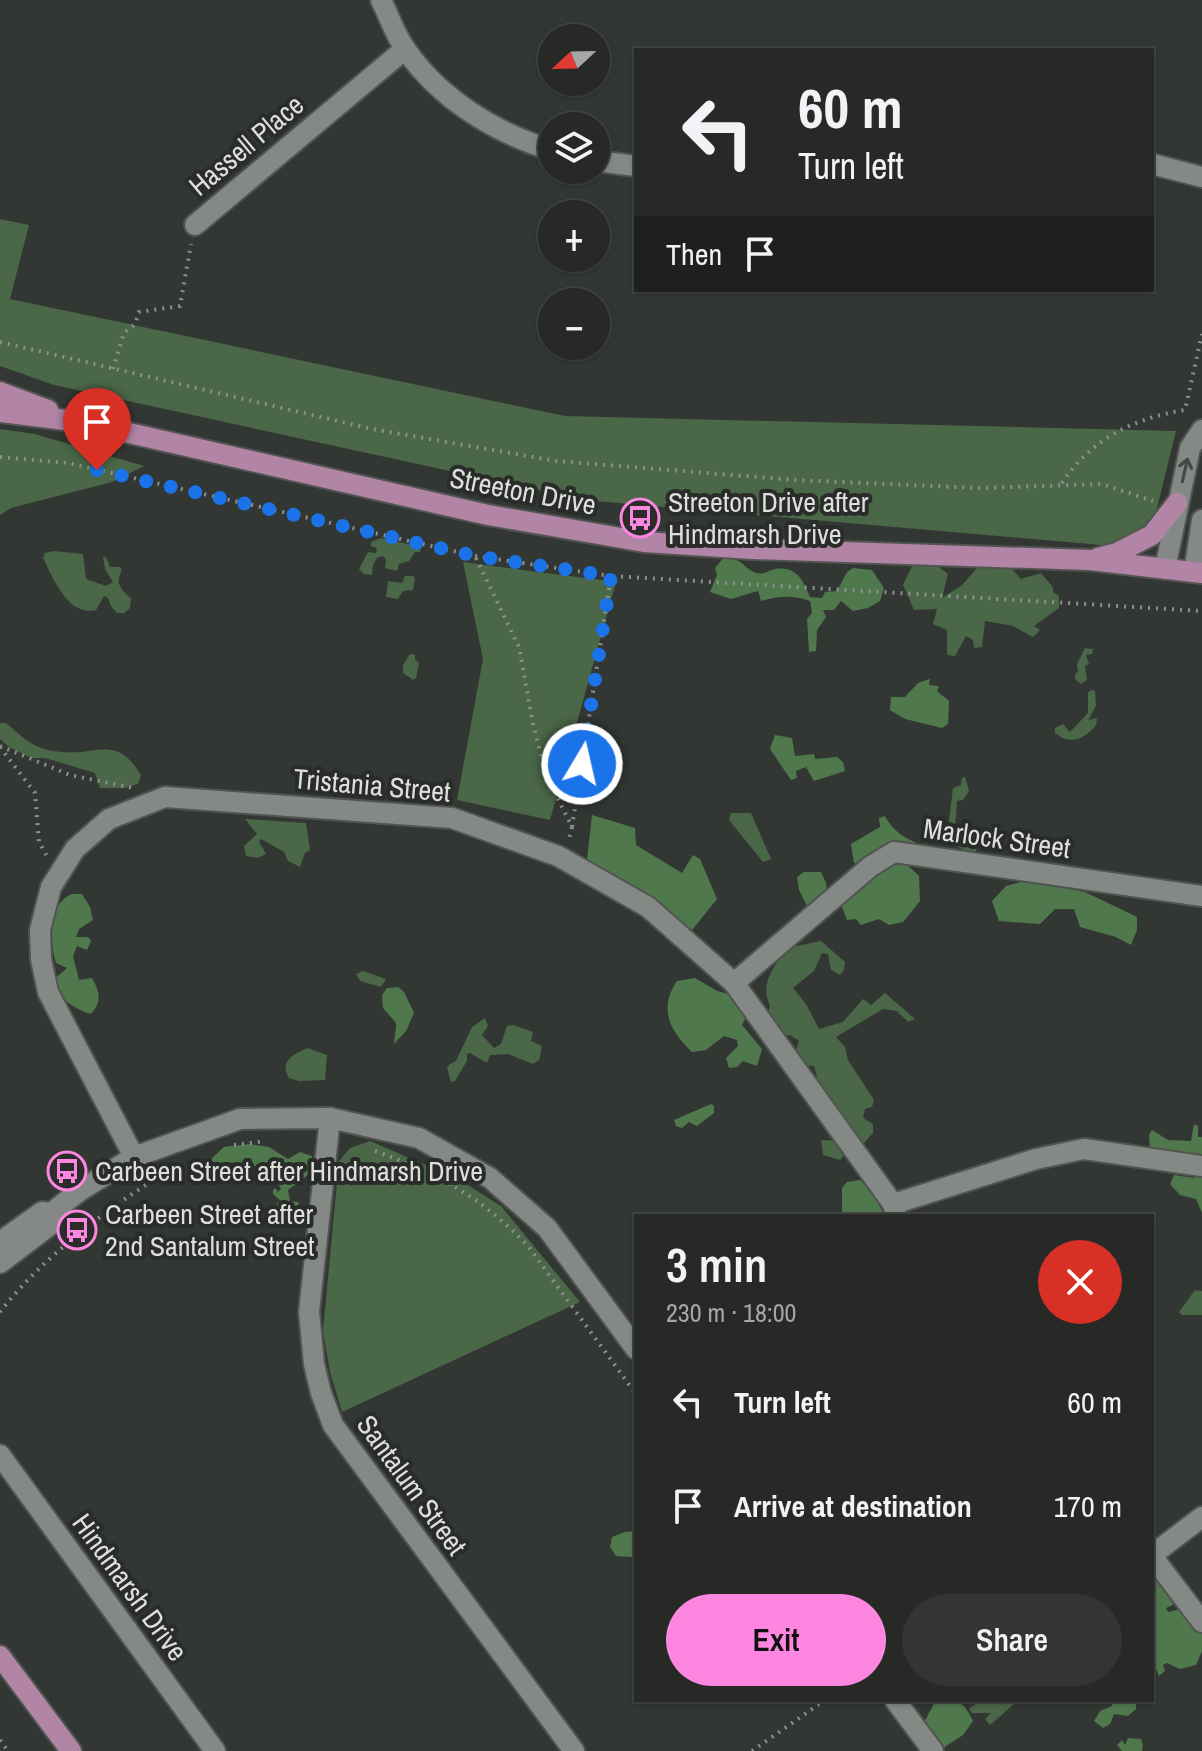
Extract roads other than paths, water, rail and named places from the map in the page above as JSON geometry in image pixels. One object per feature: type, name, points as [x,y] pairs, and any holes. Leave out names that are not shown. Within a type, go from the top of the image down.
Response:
[{"type":"main road","name":"Streeton Drive","points":[[0,392],[81,422]]},
{"type":"main road","name":"Streeton Drive","points":[[0,412],[81,422],[488,515],[644,542],[752,549],[1090,560],[1198,572]]},
{"type":"main road","points":[[1090,560],[1117,553],[1152,535],[1177,503]]},
{"type":"main road","points":[[0,1656],[71,1751]]},
{"type":"street","points":[[381,0],[405,49],[439,90],[489,122],[538,144]]},
{"type":"street","name":"Hassell Place","points":[[195,225],[405,49]]},
{"type":"street","points":[[610,163],[634,166]]},
{"type":"street","points":[[1154,165],[1202,177]]},
{"type":"street","points":[[1165,569],[1190,448],[1202,430]]},
{"type":"street","points":[[1198,572],[1202,520]]},
{"type":"street","name":"Tristania Street","points":[[134,1157],[48,992],[41,959],[40,930],[51,887],[75,849],[109,819],[165,797],[352,809],[452,818],[558,856],[648,907],[734,983],[894,1210]]},
{"type":"street","name":"Marlock Street","points":[[734,983],[871,866],[894,852],[1202,896]]},
{"type":"street","points":[[0,1263],[50,1225],[52,1213],[81,1190],[134,1157],[240,1119],[330,1118],[419,1138],[490,1178],[547,1228],[634,1346]]},
{"type":"street","name":"Santalum Street","points":[[330,1118],[309,1312],[314,1364],[333,1425],[574,1751]]},
{"type":"street","points":[[894,1210],[1036,1159],[1084,1149],[1202,1166]]},
{"type":"street","points":[[0,1242],[42,1212],[52,1213]]},
{"type":"street","name":"Hindmarsh Drive","points":[[0,1455],[215,1751]]},
{"type":"street","points":[[1154,1553],[1202,1517]]},
{"type":"street","points":[[1154,1558],[1202,1622]]},
{"type":"street","points":[[896,1702],[933,1751]]},
{"type":"place","name":"Streeton Drive after Hindmarsh Drive","points":[[640,518]]},
{"type":"place","name":"Carbeen Street after Hindmarsh Drive","points":[[67,1171]]},
{"type":"place","name":"Carbeen Street after 2nd Santalum Street","points":[[77,1230]]}]
